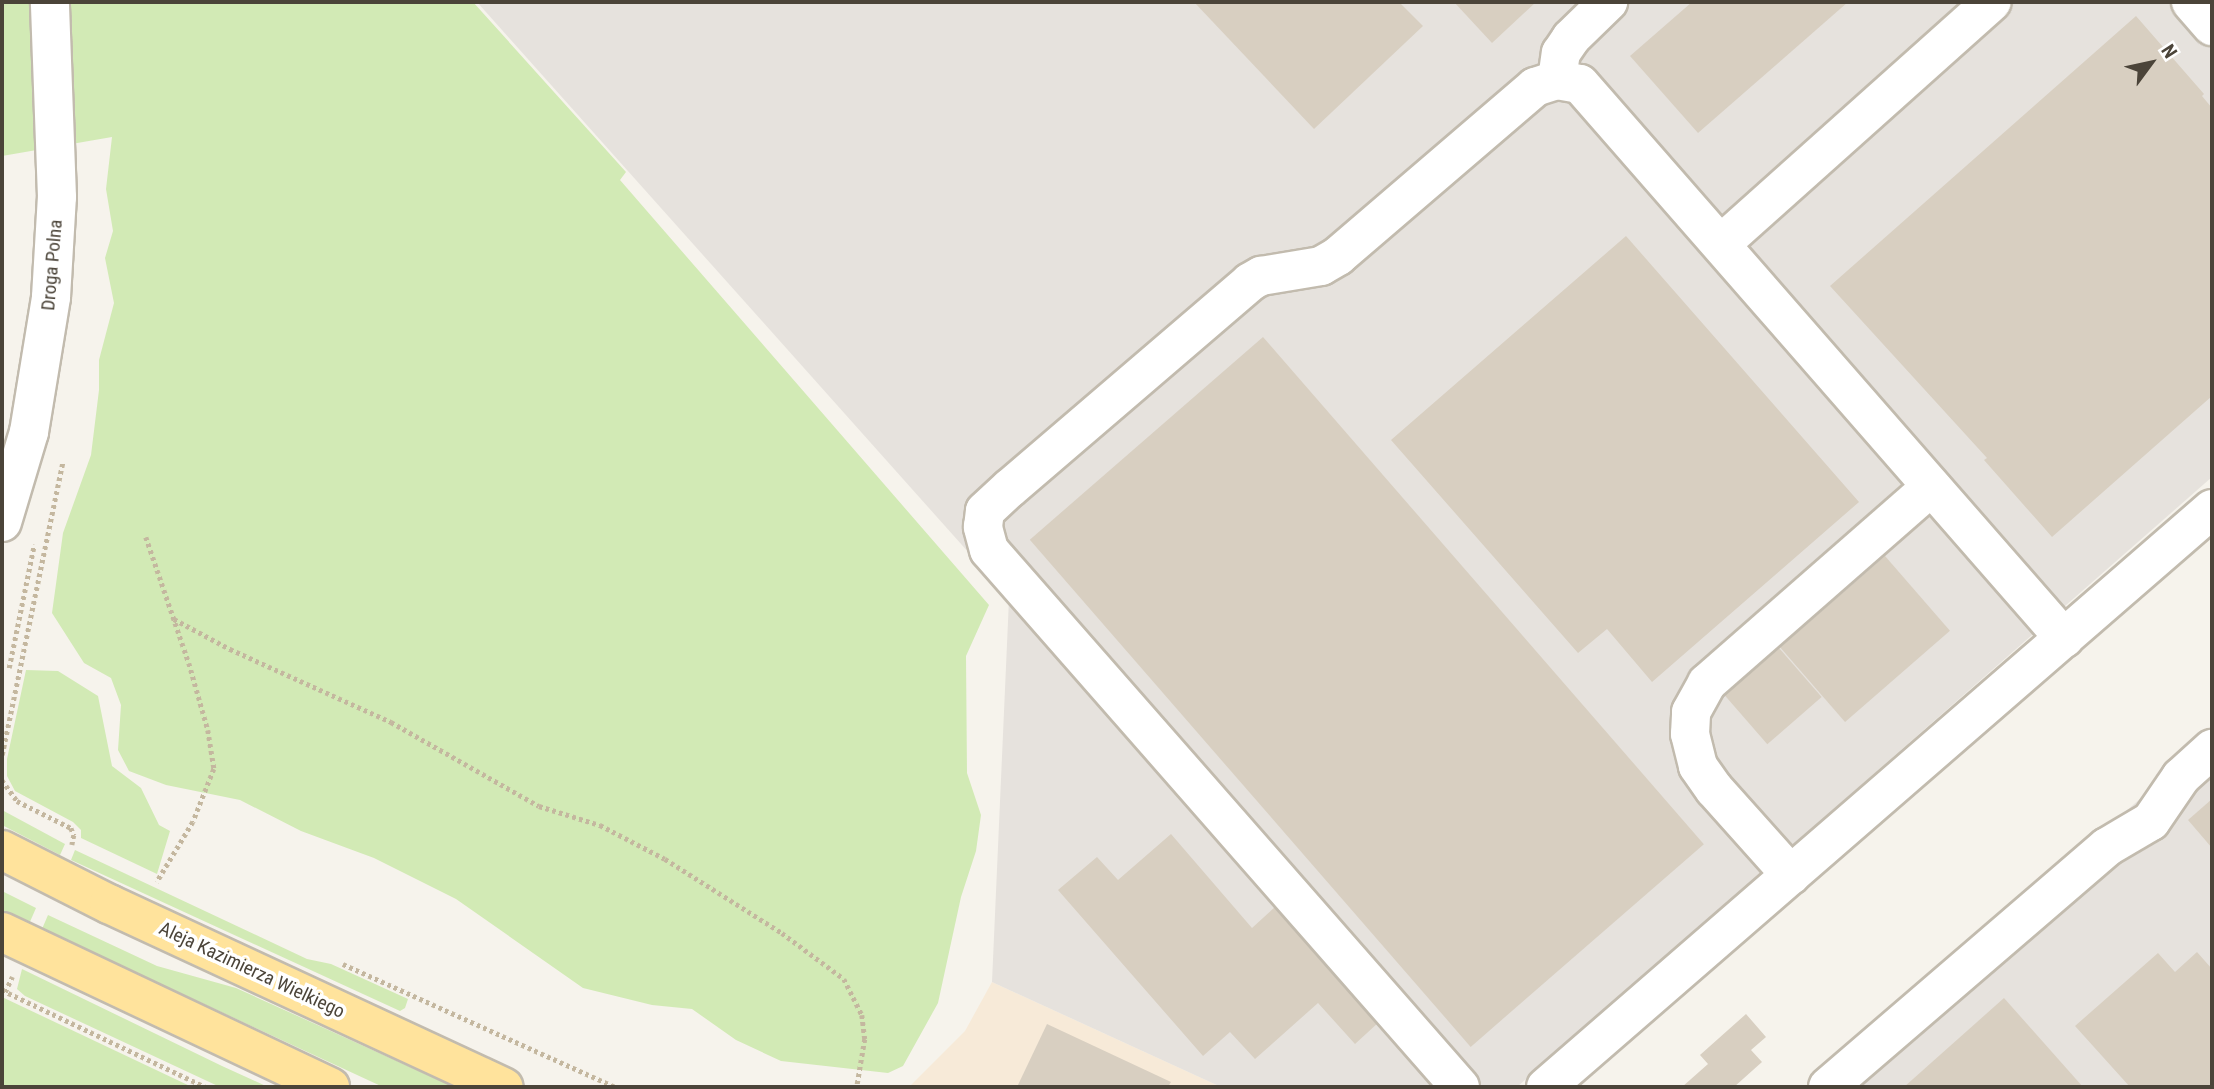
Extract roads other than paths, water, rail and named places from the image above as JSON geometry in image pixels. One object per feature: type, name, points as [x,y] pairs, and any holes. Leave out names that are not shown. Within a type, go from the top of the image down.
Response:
[{"type":"main road","name":"Aleja Kazimierza Wielkiego","points":[[2,850],[109,904],[504,1087]]},
{"type":"main road","points":[[2,932],[330,1087]]},
{"type":"street","name":"Droga Polna","points":[[2,522],[29,432],[51,297],[57,197],[50,2]]},
{"type":"street","points":[[1558,80],[1561,53],[1571,38],[1608,2]]},
{"type":"street","points":[[1721,243],[1992,2]]},
{"type":"street","points":[[2191,2],[2212,26]]},
{"type":"street","points":[[1460,1087],[989,550],[983,527],[985,511],[1250,282],[1261,276],[1321,266],[1338,256],[1535,87],[1558,80],[1580,84],[2064,638]]},
{"type":"street","points":[[1791,875],[1714,789],[1698,766],[1690,734],[1691,712],[1707,683],[1931,487]]},
{"type":"street","points":[[1546,1087],[2212,509]]},
{"type":"street","points":[[1828,1087],[2107,847],[2151,821],[2181,777],[2212,749]]}]
